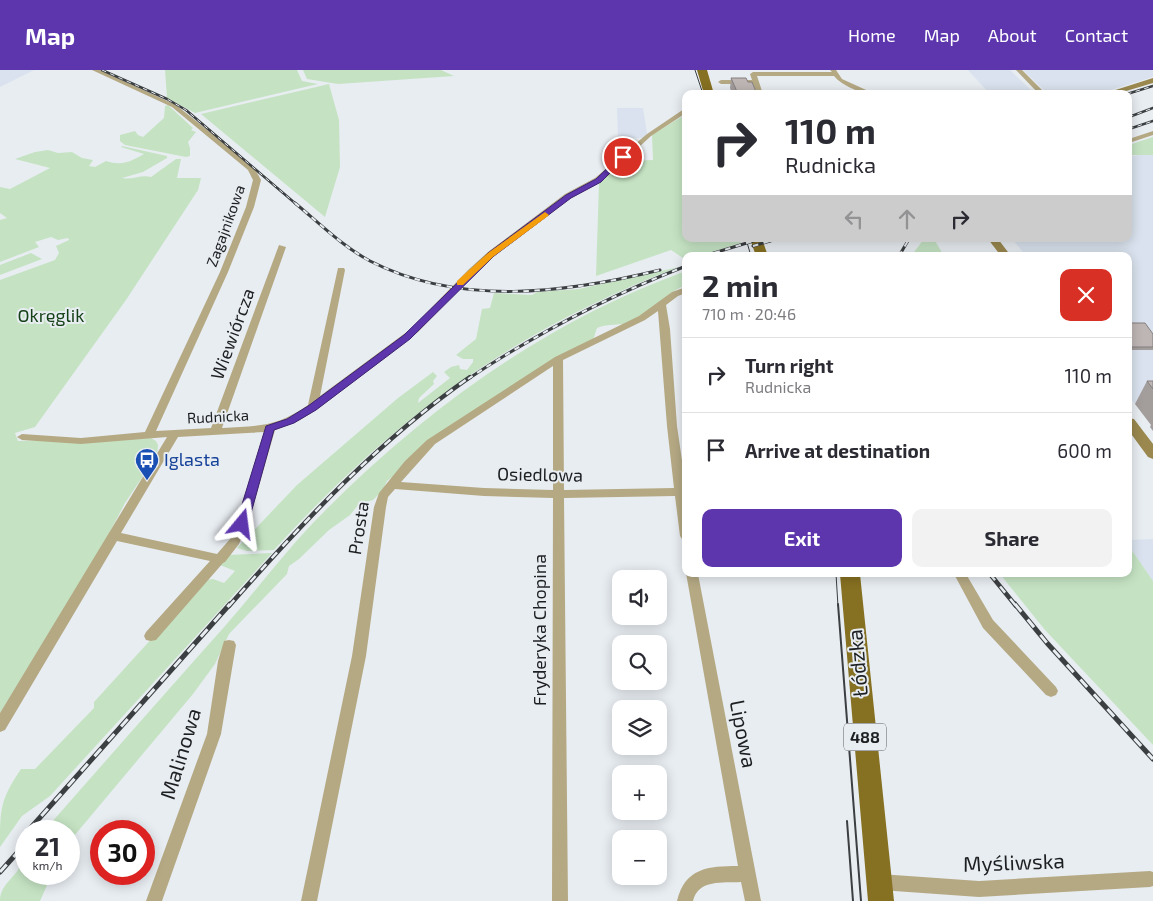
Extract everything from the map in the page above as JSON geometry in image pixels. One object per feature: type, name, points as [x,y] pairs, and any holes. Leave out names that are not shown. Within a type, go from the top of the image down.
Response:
[{"type":"main road","points":[[702,70],[708,90]]},
{"type":"main road","name":"Łódzka","points":[[850,577],[880,892]]},
{"type":"street","name":"Zagajnikowa","points":[[96,70],[174,106],[248,166],[254,172],[257,180],[250,207],[224,272],[149,435]]},
{"type":"street","points":[[1019,70],[1039,90]]},
{"type":"street","points":[[758,90],[753,72],[835,72],[840,80],[863,90]]},
{"type":"street","points":[[1120,90],[1153,80]]},
{"type":"street","points":[[720,82],[755,82]]},
{"type":"street","name":"Rudnicka","points":[[22,436],[81,441],[270,428],[290,421],[312,408],[415,330],[491,254],[568,196],[598,180],[649,135],[682,113]]},
{"type":"street","points":[[1132,140],[1153,133]]},
{"type":"street","points":[[995,242],[1003,252]]},
{"type":"street","name":"Wiewiórcza","points":[[215,432],[282,247]]},
{"type":"street","points":[[312,408],[341,270]]},
{"type":"street","name":"Prosta","points":[[309,901],[359,656],[381,501],[392,484],[431,442],[558,359],[642,318],[675,294],[682,291]]},
{"type":"street","points":[[661,304],[682,483]]},
{"type":"street","name":"Fryderyka Chopina","points":[[558,359],[560,901]]},
{"type":"street","points":[[1132,426],[1153,454]]},
{"type":"street","points":[[151,636],[235,541],[242,524],[270,428]]},
{"type":"street","points":[[0,726],[174,434]]},
{"type":"street","name":"Osiedlowa","points":[[392,484],[484,492],[558,494],[682,492]]},
{"type":"street","points":[[114,536],[220,559]]},
{"type":"street","name":"Lipowa","points":[[693,577],[753,901]]},
{"type":"street","points":[[962,577],[988,624],[1051,691]]},
{"type":"street","name":"Malinowa","points":[[154,901],[214,734],[224,660],[229,645]]},
{"type":"street","points":[[685,901],[688,889],[694,880],[707,876],[748,874]]},
{"type":"street","name":"Myśliwska","points":[[880,892],[1150,879]]},
{"type":"shaded area","points":[[0,70],[34,70],[0,87]]},
{"type":"shaded area","points":[[968,70],[1010,70],[1031,90],[986,90]]},
{"type":"shaded area","points":[[1023,70],[1153,70],[1153,77],[1110,90],[1044,90]]},
{"type":"shaded area","points":[[617,108],[643,108],[647,134],[643,138],[618,138]]},
{"type":"shaded area","points":[[1153,152],[1153,427],[1132,400],[1132,252],[1023,252],[1014,242],[1132,242],[1132,156]]},
{"type":"shaded area","points":[[1153,539],[1153,581],[1132,550],[1132,540]]},
{"type":"green space","points":[[165,70],[297,70],[302,81],[318,84],[195,113],[167,98]]},
{"type":"green space","points":[[303,70],[441,70],[454,76],[338,84],[307,79]]},
{"type":"green space","points":[[329,84],[339,120],[340,167],[325,217],[201,114]]},
{"type":"green space","points":[[168,105],[193,128],[191,130],[196,132],[188,142],[190,156],[186,157],[125,145],[120,141],[120,135],[135,131],[143,137],[164,118],[165,106]]},
{"type":"green space","points":[[682,116],[682,242],[741,243],[712,252],[682,252],[682,257],[671,250],[596,276],[599,183],[625,161],[653,160],[652,135]]},
{"type":"green space","points":[[1153,137],[1153,155],[1132,155],[1132,144]]},
{"type":"green space","name":"Okręglik","points":[[122,146],[167,156],[167,158],[143,172],[122,178],[151,177],[176,159],[181,159],[177,178],[201,178],[198,190],[126,300],[35,427],[15,433],[18,441],[151,438],[158,445],[157,455],[125,503],[102,547],[0,713],[0,280],[55,260],[59,253],[56,246],[69,240],[68,238],[58,240],[51,237],[35,242],[39,247],[0,262],[0,220],[7,218],[0,213],[0,187],[10,189],[50,168],[15,159],[35,152],[48,150],[58,153],[72,152],[82,158],[93,160],[89,166],[95,167],[106,161],[126,162],[144,154]]},
{"type":"green space","points":[[922,242],[936,242],[942,252],[914,252]]},
{"type":"green space","points":[[31,253],[42,259],[0,275],[0,265]]},
{"type":"green space","points":[[679,267],[619,292],[562,319],[509,350],[459,383],[364,459],[274,550],[247,551],[237,548],[297,485],[398,398],[433,372],[437,376],[433,381],[434,384],[419,398],[418,403],[450,378],[444,372],[451,367],[459,365],[460,369],[467,370],[473,359],[463,359],[456,355],[476,339],[482,309],[490,308],[494,293],[532,295],[537,292],[579,289]]},
{"type":"green space","points":[[682,273],[682,287],[674,291],[632,322],[597,328],[593,340],[478,409],[387,481],[383,490],[373,500],[359,504],[350,515],[329,530],[289,566],[287,574],[229,634],[215,664],[193,694],[80,829],[80,820],[54,820],[225,626],[312,524],[353,484],[395,445],[439,409],[532,345],[582,317],[633,292]]},
{"type":"green space","points":[[1132,550],[1153,581],[1153,745],[1045,630],[1002,577],[1132,577]]},
{"type":"green space","points":[[272,553],[50,796],[19,820],[15,820],[15,826],[0,847],[0,823],[5,797],[21,769],[35,769],[94,708],[94,702],[205,580],[213,579],[224,583],[235,571],[220,565],[227,555]]},
{"type":"green space","points":[[15,874],[15,885],[47,885],[40,901],[0,901],[4,888]]},
{"type":"building","points":[[731,78],[746,78],[748,82],[752,82],[755,90],[736,90]]},
{"type":"building","points":[[1132,323],[1145,323],[1153,334],[1153,347],[1132,347]]},
{"type":"building","points":[[1147,381],[1153,381],[1153,389]]},
{"type":"tram line","points":[[695,70],[702,90]]},
{"type":"tram line","points":[[747,242],[750,252]]},
{"type":"tram line","points":[[836,577],[838,606]]},
{"type":"tram line","points":[[838,604],[861,901]]},
{"type":"tram line","points":[[847,821],[853,901]]},
{"type":"railway","points":[[102,70],[167,99],[186,110],[296,204]]},
{"type":"railway","points":[[1132,92],[1153,86]]},
{"type":"railway","points":[[1132,116],[1153,108]]},
{"type":"railway","points":[[1132,128],[1153,121]]},
{"type":"railway","points":[[295,203],[340,241],[370,261],[404,276],[440,285],[477,290],[551,289],[588,285],[660,270]]},
{"type":"railway","points":[[717,252],[750,242]]},
{"type":"railway","points":[[753,246],[767,242]]},
{"type":"railway","points":[[901,252],[907,242]]},
{"type":"railway","points":[[468,379],[547,331],[601,303],[682,268]]},
{"type":"railway","points":[[229,606],[285,544],[373,455],[436,402],[470,377]]},
{"type":"railway","points":[[992,577],[1016,606]]},
{"type":"railway","points":[[38,820],[230,604]]},
{"type":"railway","points":[[1015,604],[1047,643],[1153,759]]},
{"type":"railway","points":[[0,872],[15,855]]},
{"type":"slow traffic","points":[[460,283],[491,254],[545,215]]},
{"type":"place","name":"Iglasta","points":[[147,481]]},
{"type":"route","points":[[242,524],[270,428],[290,421],[312,408],[407,337],[491,254],[568,196],[590,186],[623,157]]}]
